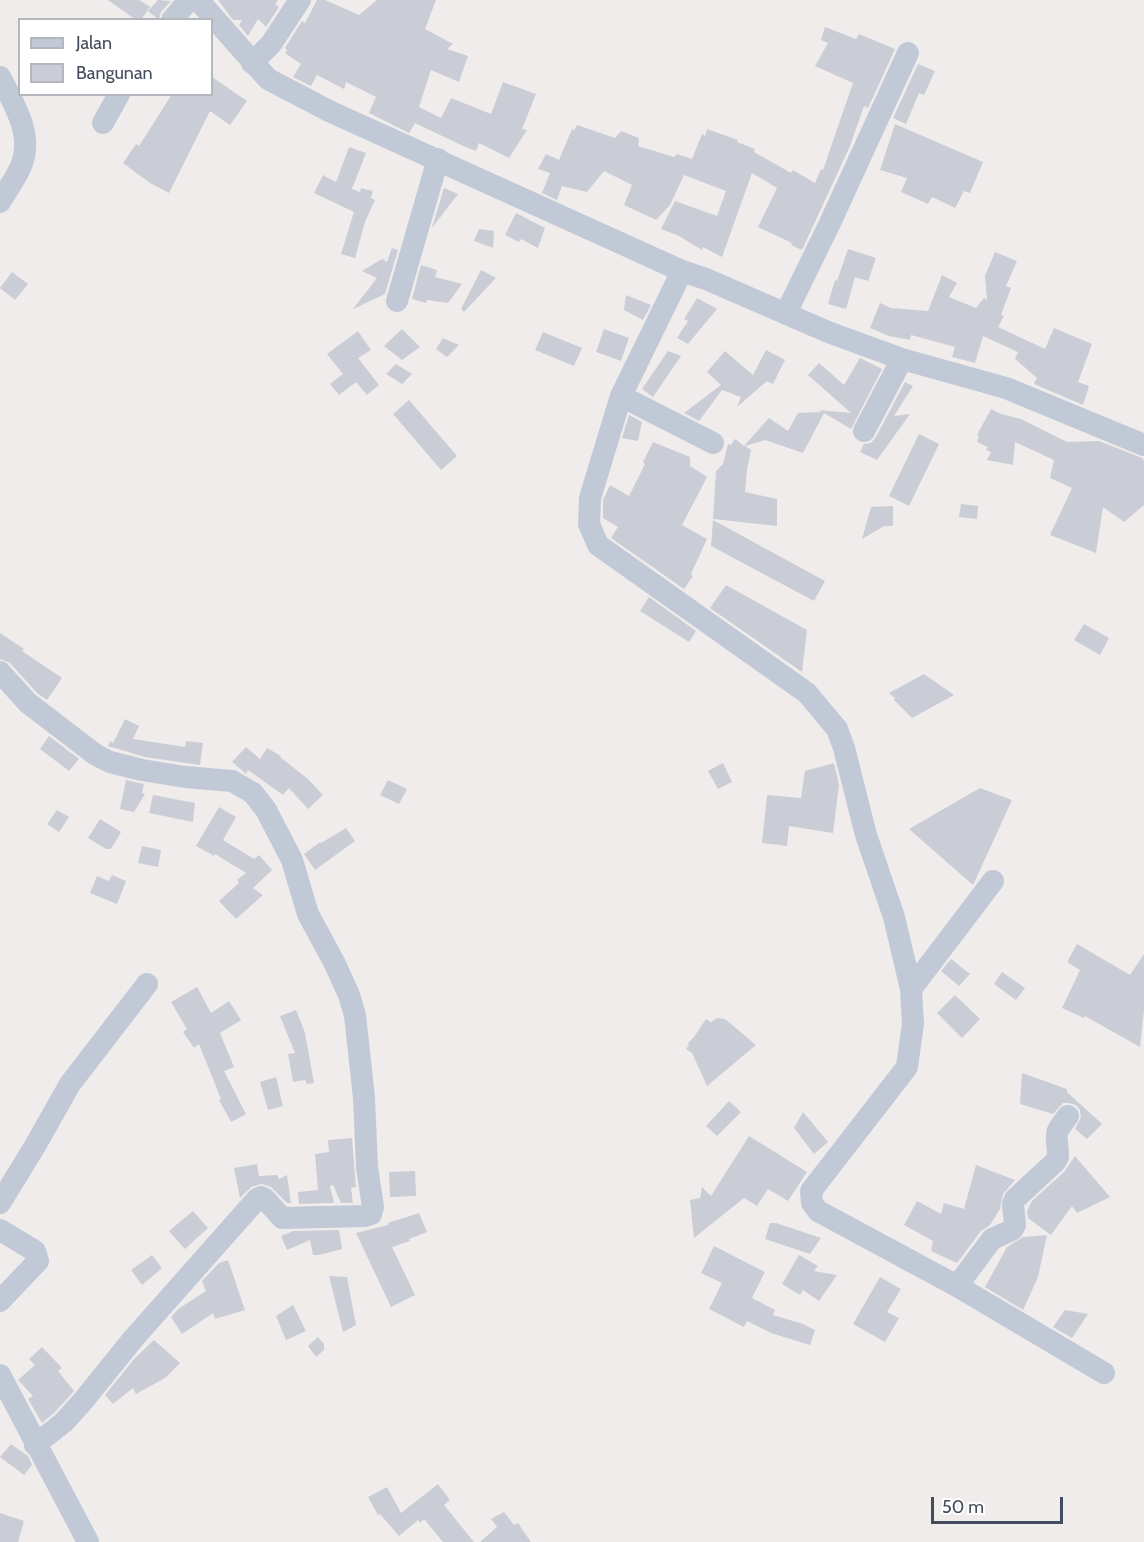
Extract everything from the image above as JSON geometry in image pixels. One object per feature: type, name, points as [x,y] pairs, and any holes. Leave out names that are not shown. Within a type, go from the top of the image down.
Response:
[{"type":"street","points":[[174,18],[189,0]]},
{"type":"street","points":[[198,0],[268,79],[329,111],[682,271],[828,332],[902,358],[1006,388],[1144,445]]},
{"type":"street","points":[[252,63],[271,44],[300,0]]},
{"type":"street","points":[[786,313],[908,53]]},
{"type":"street","points":[[0,77],[18,112],[26,139],[22,165],[0,202]]},
{"type":"street","points":[[103,123],[118,96]]},
{"type":"street","points":[[397,301],[438,159]]},
{"type":"street","points":[[682,271],[621,396],[590,498],[590,524],[598,545],[807,693],[837,729],[866,835],[894,917],[911,989],[913,1024],[907,1067],[811,1191],[811,1198],[818,1211],[957,1286],[1104,1373]]},
{"type":"street","points":[[864,431],[902,358]]},
{"type":"street","points":[[621,396],[713,443]]},
{"type":"street","points":[[0,672],[28,703],[96,755],[110,762],[142,770],[184,777],[232,781],[253,793],[266,810],[292,860],[308,914],[335,964],[355,1015],[364,1098],[367,1167],[373,1207],[371,1214],[365,1216],[282,1218],[265,1198],[257,1199],[133,1339],[83,1401],[64,1422],[35,1445]]},
{"type":"street","points":[[911,989],[993,881]]},
{"type":"street","points":[[0,1203],[70,1084],[147,984]]},
{"type":"street","points":[[957,1286],[992,1239],[1012,1230],[1015,1225],[1013,1204],[1016,1198],[1055,1162],[1058,1157],[1055,1137],[1068,1116]]},
{"type":"street","points":[[0,1230],[34,1251],[38,1261],[0,1301]]},
{"type":"street","points":[[0,1375],[88,1542]]},
{"type":"building","points":[[108,0],[139,0],[150,7],[142,18],[133,18]]},
{"type":"building","points":[[158,0],[171,1],[161,12],[160,18],[148,11]]},
{"type":"building","points":[[218,0],[278,0],[275,4],[279,7],[266,27],[258,19],[248,36],[239,25],[242,20],[233,20]]},
{"type":"building","points":[[317,0],[325,0],[359,15],[377,0],[436,0],[425,29],[453,44],[447,49],[468,56],[459,82],[431,70],[419,107],[441,118],[451,98],[491,114],[503,82],[536,94],[522,129],[527,130],[509,158],[479,143],[476,151],[415,123],[409,133],[369,113],[376,97],[346,82],[344,89],[317,75],[311,86],[293,77],[301,64],[285,53],[287,50],[285,48],[302,21],[305,23]]},
{"type":"building","points":[[825,27],[856,39],[859,34],[895,49],[868,108],[864,106],[850,146],[802,250],[758,227],[777,188],[752,173],[722,257],[703,247],[702,250],[679,236],[661,229],[675,201],[717,216],[726,191],[684,175],[670,205],[656,220],[624,205],[632,185],[604,171],[587,192],[562,186],[557,200],[542,193],[550,173],[538,169],[546,154],[559,160],[572,129],[574,130],[577,125],[615,138],[621,131],[639,138],[638,146],[674,157],[677,154],[692,159],[702,134],[705,136],[707,129],[738,140],[737,142],[755,149],[754,152],[791,173],[793,170],[815,183],[821,169],[823,170],[853,83],[815,66],[828,43],[821,40]]},
{"type":"building","points":[[918,64],[935,71],[924,95],[919,93],[906,124],[893,118]]},
{"type":"building","points":[[213,78],[247,101],[230,125],[210,111],[169,193],[150,183],[123,163],[136,144],[139,146],[171,96],[213,96]]},
{"type":"building","points":[[895,124],[983,162],[970,193],[964,191],[955,208],[932,197],[928,204],[901,192],[907,178],[880,170]]},
{"type":"building","points":[[349,147],[366,153],[352,189],[360,192],[361,188],[373,191],[371,198],[375,200],[365,222],[355,258],[341,254],[354,212],[314,193],[323,175],[336,182]]},
{"type":"building","points":[[444,188],[458,194],[432,228]]},
{"type":"building","points":[[516,213],[545,228],[538,248],[521,239],[519,242],[505,235]]},
{"type":"building","points":[[479,229],[494,231],[493,248],[474,241]]},
{"type":"building","points":[[392,248],[398,250],[385,294],[353,309],[377,278],[362,271],[382,259],[387,262]]},
{"type":"building","points":[[848,249],[876,258],[868,281],[855,277],[846,309],[828,304]]},
{"type":"building","points":[[995,252],[1017,261],[1006,286],[1011,288],[1001,315],[1004,316],[998,327],[1045,349],[1054,328],[1092,344],[1078,382],[1089,386],[1083,405],[1034,384],[1037,378],[1015,359],[1018,352],[983,336],[975,363],[952,357],[955,347],[911,335],[910,340],[889,336],[870,328],[880,303],[891,308],[928,311],[942,275],[957,283],[949,297],[976,308],[984,298],[987,300],[985,276]]},
{"type":"building","points":[[421,265],[437,270],[435,277],[462,284],[448,303],[427,300],[426,303],[412,299]]},
{"type":"building","points":[[481,270],[496,278],[464,312],[461,309]]},
{"type":"building","points":[[12,272],[28,284],[15,300],[0,288]]},
{"type":"building","points":[[626,295],[651,305],[643,320],[624,310]]},
{"type":"building","points":[[697,298],[717,309],[688,344],[677,338],[688,321],[684,319]]},
{"type":"building","points":[[402,329],[420,347],[402,360],[384,346]]},
{"type":"building","points":[[604,329],[629,338],[621,361],[596,352]]},
{"type":"building","points":[[358,331],[371,350],[358,358],[379,385],[367,395],[356,382],[339,395],[330,384],[343,374],[327,354]]},
{"type":"building","points":[[543,332],[582,348],[574,366],[535,350]]},
{"type":"building","points":[[443,338],[459,345],[447,357],[436,349]]},
{"type":"building","points":[[766,350],[785,360],[773,384],[767,381],[737,407],[741,397],[722,390],[699,421],[684,413],[721,385],[707,372],[725,351],[753,375]]},
{"type":"building","points":[[668,351],[681,356],[653,397],[642,389]]},
{"type":"building","points":[[860,358],[882,369],[851,429],[824,413],[803,453],[765,440],[745,446],[751,450],[745,492],[777,499],[777,526],[713,519],[716,471],[723,464],[728,444],[731,445],[735,439],[744,446],[769,418],[788,431],[798,413],[822,412],[818,410],[851,413],[808,375],[819,363],[844,385]]},
{"type":"building","points":[[396,364],[412,374],[402,384],[386,374]]},
{"type":"building","points":[[905,382],[913,386],[894,416],[910,414],[877,460],[860,452],[864,444],[871,443],[876,437]]},
{"type":"building","points":[[409,400],[457,456],[441,470],[393,414]]},
{"type":"building","points":[[991,409],[1021,419],[1067,442],[1099,441],[1142,458],[1144,461],[1144,505],[1124,522],[1103,507],[1096,553],[1050,535],[1072,488],[1050,478],[1054,460],[1015,442],[1013,465],[987,460],[991,452],[986,450],[988,447],[977,442],[979,436],[977,435]]},
{"type":"building","points":[[629,415],[642,422],[638,441],[622,438]]},
{"type":"building","points":[[919,434],[939,444],[909,506],[889,496]]},
{"type":"building","points":[[653,442],[690,457],[690,466],[707,477],[682,525],[707,539],[691,574],[693,576],[684,589],[611,538],[618,527],[603,518],[603,500],[610,485],[629,496]]},
{"type":"building","points":[[961,504],[978,506],[977,519],[959,517]]},
{"type":"building","points":[[893,506],[893,526],[884,526],[862,539],[871,507]]},
{"type":"building","points":[[713,520],[825,581],[814,601],[711,546]]},
{"type":"building","points":[[726,585],[807,630],[802,672],[710,608]]},
{"type":"building","points":[[649,597],[696,631],[689,642],[640,611]]},
{"type":"building","points":[[1084,624],[1109,638],[1100,655],[1074,640]]},
{"type":"building","points":[[0,633],[62,678],[47,700],[37,693],[10,663],[0,659]]},
{"type":"building","points":[[924,674],[954,695],[912,718],[889,693]]},
{"type":"building","points":[[125,719],[139,726],[133,739],[185,747],[186,741],[203,743],[200,765],[145,757],[108,746],[110,741],[113,743]]},
{"type":"building","points":[[49,736],[79,759],[69,771],[40,749]]},
{"type":"building","points":[[246,747],[260,759],[267,748],[281,756],[323,795],[308,809],[289,788],[283,795],[248,770],[246,774],[232,762]]},
{"type":"building","points":[[723,763],[732,782],[718,789],[708,771]]},
{"type":"building","points":[[834,763],[839,785],[833,833],[789,826],[787,846],[762,843],[767,795],[801,798],[805,771]]},
{"type":"building","points":[[126,780],[144,784],[142,793],[145,794],[134,812],[120,809]]},
{"type":"building","points":[[388,780],[407,789],[399,804],[380,795]]},
{"type":"building","points":[[980,788],[1012,800],[973,885],[909,829]]},
{"type":"building","points":[[153,795],[195,803],[193,822],[149,813]]},
{"type":"building","points":[[219,807],[236,817],[223,840],[254,859],[259,855],[272,870],[253,888],[263,895],[236,919],[219,901],[239,883],[237,880],[246,873],[215,854],[214,856],[196,846]]},
{"type":"building","points":[[57,810],[69,817],[59,832],[47,824]]},
{"type":"building","points":[[100,819],[121,832],[111,849],[106,849],[88,838]]},
{"type":"building","points":[[346,828],[355,841],[315,870],[304,854]]},
{"type":"building","points":[[142,846],[161,850],[158,867],[138,863]]},
{"type":"building","points":[[112,875],[126,881],[117,904],[90,893],[97,876],[109,881]]},
{"type":"building","points":[[1077,944],[1130,975],[1144,954],[1144,1010],[1140,1047],[1085,1016],[1084,1018],[1062,1008],[1080,970],[1067,962]]},
{"type":"building","points":[[951,959],[970,974],[959,986],[941,971]]},
{"type":"building","points":[[1002,972],[1025,988],[1016,1000],[994,984]]},
{"type":"building","points":[[197,987],[211,1013],[229,1001],[241,1020],[220,1033],[234,1067],[224,1071],[246,1114],[231,1122],[219,1100],[221,1099],[199,1044],[194,1048],[183,1032],[187,1029],[171,1002]]},
{"type":"building","points":[[955,995],[980,1019],[962,1038],[937,1013]]},
{"type":"building","points":[[296,1010],[305,1033],[314,1083],[307,1084],[305,1080],[293,1082],[288,1054],[295,1053],[280,1016]]},
{"type":"building","points":[[717,1018],[725,1019],[756,1045],[707,1086],[692,1053],[686,1049],[706,1019],[711,1022]]},
{"type":"building","points":[[1022,1073],[1067,1089],[1067,1092],[1102,1124],[1087,1139],[1075,1129],[1081,1117],[1076,1105],[1063,1103],[1053,1114],[1020,1104]]},
{"type":"building","points":[[276,1077],[283,1106],[268,1110],[260,1082]]},
{"type":"building","points":[[729,1101],[741,1112],[717,1136],[706,1126]]},
{"type":"building","points":[[803,1112],[828,1142],[814,1154],[794,1128]]},
{"type":"building","points":[[749,1136],[807,1172],[788,1201],[768,1189],[757,1206],[744,1198],[694,1238],[690,1200],[700,1198],[702,1187],[711,1196]]},
{"type":"building","points":[[352,1138],[356,1187],[351,1188],[353,1203],[341,1203],[333,1185],[330,1186],[334,1203],[299,1204],[298,1192],[318,1190],[315,1154],[329,1152],[328,1140]]},
{"type":"building","points":[[1075,1156],[1110,1197],[1077,1213],[1072,1206],[1051,1235],[1028,1218],[1027,1211],[1032,1201],[1064,1172]]},
{"type":"building","points":[[257,1164],[259,1176],[277,1175],[279,1179],[287,1175],[291,1203],[287,1203],[271,1187],[262,1184],[251,1187],[240,1198],[234,1168]]},
{"type":"building","points":[[976,1165],[1015,1180],[1003,1194],[1000,1209],[990,1225],[981,1231],[957,1263],[931,1251],[933,1241],[904,1225],[917,1201],[941,1214],[944,1203],[964,1209]]},
{"type":"building","points":[[415,1171],[416,1196],[390,1197],[389,1172]]},
{"type":"building","points":[[193,1211],[208,1228],[185,1249],[169,1231]]},
{"type":"building","points":[[419,1213],[427,1232],[392,1247],[415,1295],[391,1307],[356,1233],[388,1225],[388,1223]]},
{"type":"building","points":[[770,1223],[821,1238],[810,1254],[765,1239]]},
{"type":"building","points":[[339,1230],[342,1249],[319,1255],[313,1255],[310,1240],[287,1250],[281,1236],[293,1231]]},
{"type":"building","points":[[1047,1235],[1038,1277],[1023,1310],[985,1287],[1007,1247],[1023,1237]]},
{"type":"building","points":[[714,1246],[765,1272],[752,1298],[775,1310],[773,1315],[815,1330],[810,1345],[771,1333],[747,1321],[744,1327],[709,1309],[722,1283],[701,1273]]},
{"type":"building","points":[[152,1255],[162,1268],[142,1285],[131,1270]]},
{"type":"building","points":[[799,1255],[818,1266],[814,1271],[837,1275],[819,1301],[803,1290],[800,1295],[782,1284]]},
{"type":"building","points":[[228,1260],[245,1310],[215,1319],[213,1313],[182,1334],[171,1317],[178,1309],[206,1291],[202,1281],[219,1263]]},
{"type":"building","points":[[329,1276],[347,1277],[356,1325],[343,1332]]},
{"type":"building","points":[[880,1277],[901,1289],[887,1312],[899,1318],[885,1342],[853,1324]]},
{"type":"building","points":[[293,1305],[306,1331],[286,1340],[276,1316]]},
{"type":"building","points":[[1065,1310],[1088,1314],[1072,1338],[1053,1327]]},
{"type":"building","points":[[318,1337],[324,1344],[324,1350],[316,1357],[308,1346]]},
{"type":"building","points":[[154,1340],[180,1363],[165,1378],[136,1394],[133,1388],[113,1404],[105,1395],[135,1358]]},
{"type":"building","points":[[42,1347],[62,1368],[58,1371],[74,1391],[42,1423],[28,1399],[33,1396],[18,1380],[35,1365],[29,1359]]},
{"type":"building","points":[[11,1444],[28,1456],[32,1465],[24,1475],[0,1457]]},
{"type":"building","points":[[438,1484],[450,1500],[444,1505],[474,1542],[443,1542],[424,1519],[420,1523],[418,1520],[399,1536],[380,1514],[378,1515],[368,1497],[387,1487],[401,1513]]},
{"type":"building","points":[[504,1512],[514,1525],[518,1523],[531,1542],[480,1542],[497,1527],[491,1519]]},
{"type":"building","points":[[0,1513],[24,1521],[18,1542],[0,1542]]}]
